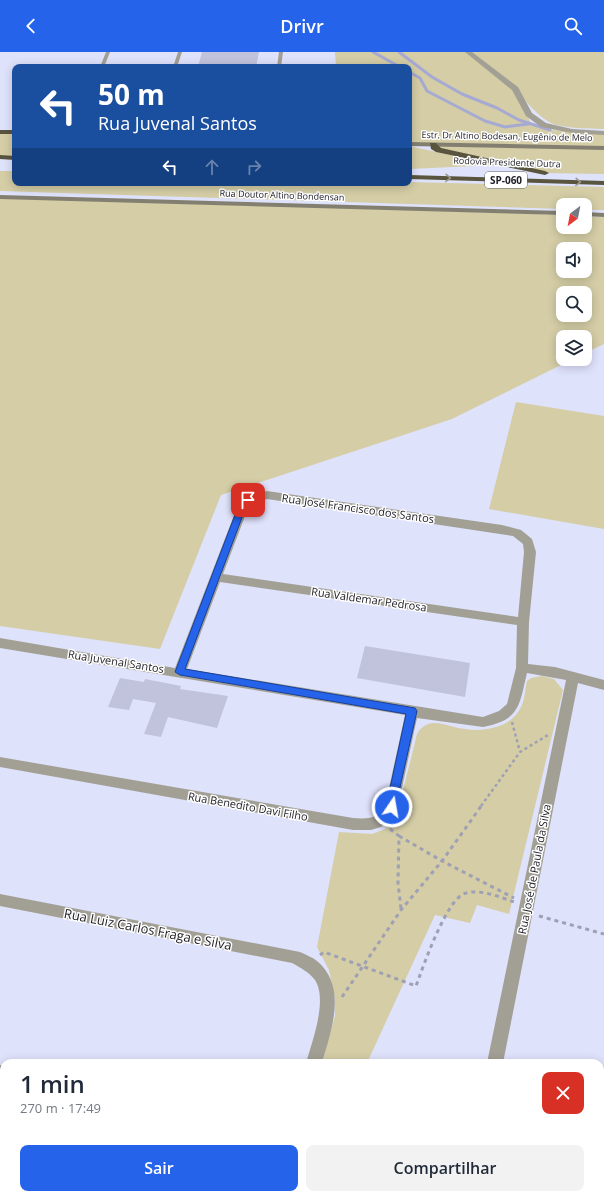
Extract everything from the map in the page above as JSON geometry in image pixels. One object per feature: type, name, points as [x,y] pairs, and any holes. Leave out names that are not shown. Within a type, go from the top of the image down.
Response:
[{"type":"highway","points":[[0,132],[12,132]]},
{"type":"highway","points":[[433,145],[439,150],[545,173]]},
{"type":"highway","points":[[0,157],[12,158]]},
{"type":"highway","points":[[0,165],[12,166]]},
{"type":"highway","name":"Rodovia Presidente Dutra","points":[[412,169],[604,174]]},
{"type":"highway","name":"Rodovia Presidente Dutra","points":[[412,177],[604,183]]},
{"type":"street","points":[[468,52],[515,89],[529,114],[544,125],[572,131],[604,133]]},
{"type":"street","name":"Estr. Dr Altino Bodesan, Eugênio de Melo","points":[[412,144],[604,148]]},
{"type":"street","name":"Rua Doutor Altino Bondensan","points":[[0,197],[556,213]]},
{"type":"street","points":[[592,214],[604,215]]},
{"type":"street","name":"Rua José Francisco dos Santos","points":[[180,672],[242,508],[248,500],[256,496],[268,495],[502,529],[517,533],[528,542],[530,552],[525,592],[522,668],[513,706],[504,715]]},
{"type":"street","name":"Rua Valdemar Pedrosa","points":[[216,577],[523,622]]},
{"type":"street","name":"Rua Juvenal Santos","points":[[0,643],[444,717],[483,722],[493,720],[504,715]]},
{"type":"street","points":[[522,668],[573,676],[604,684]]},
{"type":"street","name":"Rua José de Paula da Silva","points":[[496,1059],[523,908],[573,676]]},
{"type":"street","points":[[380,822],[387,817],[392,807],[412,711]]},
{"type":"street","name":"Rua Benedito Davi Filho","points":[[0,762],[353,824],[367,825],[380,822]]},
{"type":"street","name":"Rua Luiz Carlos Fraga e Silva","points":[[0,900],[302,960]]},
{"type":"street","points":[[302,960],[316,969],[325,981],[328,1005],[315,1059]]},
{"type":"lane","points":[[103,64],[108,52]]},
{"type":"lane","points":[[176,64],[180,52]]},
{"type":"lane","points":[[279,64],[281,52]]},
{"type":"path","points":[[504,715],[514,725],[520,752]]},
{"type":"path","points":[[328,1005],[343,996],[401,910],[442,861],[520,752],[549,734]]},
{"type":"path","points":[[380,822],[399,836],[442,861],[521,901],[523,908]]},
{"type":"path","points":[[399,836],[398,883],[401,910]]},
{"type":"path","points":[[302,960],[324,952],[416,986],[450,908],[460,895],[471,892],[494,896],[523,908],[604,934]]},
{"type":"shaded area","points":[[335,52],[604,52],[604,129],[570,127],[551,123],[537,113],[517,91],[531,124],[550,130],[604,133],[604,174],[545,173],[439,150],[433,144],[412,144],[412,64],[336,64]]},
{"type":"shaded area","points":[[0,132],[12,132],[12,158],[0,157]]},
{"type":"shaded area","points":[[412,147],[496,165],[412,169]]},
{"type":"shaded area","points":[[0,171],[12,171],[12,186],[412,186],[412,182],[604,187],[604,210],[592,210],[592,198],[556,198],[556,209],[0,191]]},
{"type":"shaded area","points":[[0,196],[556,215],[556,234],[592,234],[592,216],[604,217],[604,344],[592,350],[592,330],[556,330],[556,366],[559,366],[452,419],[221,495],[160,649],[0,626]]},
{"type":"shaded area","points":[[516,402],[604,416],[604,529],[489,509]]},
{"type":"shaded area","points":[[542,676],[554,679],[563,690],[509,914],[477,905],[470,923],[435,915],[369,1059],[323,1059],[335,1016],[335,999],[329,970],[317,947],[339,832],[372,834],[385,829],[396,819],[417,734],[422,727],[434,723],[481,730],[504,724],[517,714],[524,698],[527,681],[531,678]]},
{"type":"building","points":[[202,52],[259,52],[257,64],[199,64]]},
{"type":"building","points":[[365,646],[470,663],[465,697],[357,678]]},
{"type":"building","points":[[120,678],[144,682],[145,679],[181,686],[180,689],[228,696],[217,728],[168,717],[161,737],[144,734],[156,703],[133,699],[129,710],[108,707]]},
{"type":"waterway","points":[[373,52],[395,64]]},
{"type":"waterway","points":[[399,52],[432,77],[462,94],[497,108],[519,120],[550,130]]},
{"type":"waterway","points":[[412,74],[420,78],[427,91],[485,121],[505,127],[528,124]]},
{"type":"route","points":[[248,500],[239,515],[180,672],[412,711],[392,807]]}]
